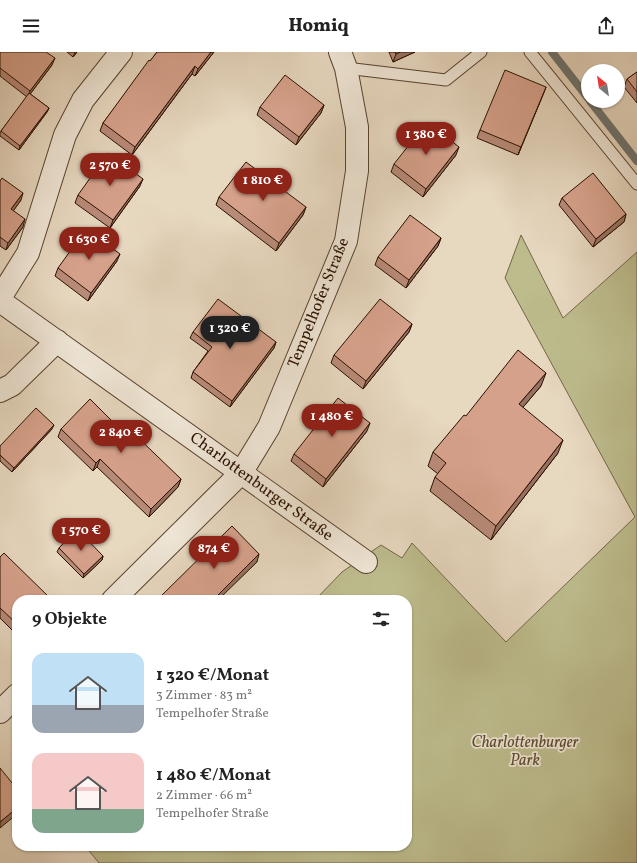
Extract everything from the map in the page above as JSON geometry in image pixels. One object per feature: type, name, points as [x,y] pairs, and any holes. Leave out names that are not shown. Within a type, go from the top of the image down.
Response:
[{"type":"street","points":[[0,300],[28,253],[65,135],[83,100],[121,52]]},
{"type":"street","name":"Tempelhofer Straße","points":[[118,595],[241,473],[269,427],[346,241],[357,171],[357,127],[343,60]]},
{"type":"street","name":"Charlottenburger Straße","points":[[0,300],[366,562]]},
{"type":"street","points":[[0,392],[12,385],[57,342]]},
{"type":"street","points":[[0,712],[12,700]]},
{"type":"lane","points":[[343,60],[446,80],[482,52]]},
{"type":"lane","points":[[530,52],[637,184]]},
{"type":"green space","name":"Charlottenburger Park","points":[[521,235],[563,318],[637,252],[637,863],[99,863],[89,851],[412,851],[412,595],[320,595],[342,572],[381,545],[402,558],[412,543],[506,642],[635,517],[505,278]]},
{"type":"building","points":[[0,52],[46,52],[55,58],[30,91],[0,68]]},
{"type":"building","points":[[157,52],[211,52],[198,69],[195,66],[135,147],[103,123],[149,60],[150,61]]},
{"type":"building","points":[[505,70],[546,87],[521,147],[480,130]]},
{"type":"building","points":[[637,72],[637,92],[627,79]]},
{"type":"building","points":[[285,75],[324,105],[299,137],[260,107]]},
{"type":"building","points":[[29,93],[49,108],[20,146],[1,131]]},
{"type":"building","points":[[427,122],[459,147],[426,189],[394,164]]},
{"type":"building","points":[[108,153],[143,179],[113,220],[78,195]]},
{"type":"building","points":[[246,162],[306,207],[279,243],[219,197]]},
{"type":"building","points":[[593,173],[626,214],[596,239],[562,198]]},
{"type":"building","points":[[2,178],[23,193],[11,209],[25,219],[8,243],[0,237],[0,181]]},
{"type":"building","points":[[410,215],[441,238],[409,280],[378,257]]},
{"type":"building","points":[[86,229],[120,254],[91,293],[58,268]]},
{"type":"building","points":[[218,299],[276,342],[232,401],[193,372],[212,347],[193,332]]},
{"type":"building","points":[[380,299],[412,324],[366,381],[334,355]]},
{"type":"building","points":[[518,350],[546,373],[519,404],[563,440],[496,526],[435,477],[446,463],[433,452],[464,415],[466,416]]},
{"type":"building","points":[[338,398],[370,423],[326,479],[294,454]]},
{"type":"building","points":[[90,399],[125,434],[129,429],[181,479],[151,509],[100,459],[96,463],[61,429]]},
{"type":"building","points":[[36,408],[54,425],[14,468],[0,455],[0,446]]},
{"type":"building","points":[[232,526],[259,554],[218,595],[162,595]]},
{"type":"building","points":[[77,529],[103,556],[84,574],[59,548]]},
{"type":"building","points":[[4,553],[47,595],[12,595],[12,619],[0,608],[0,557]]},
{"type":"building","points":[[0,768],[12,783],[12,812],[0,822]]},
{"type":"waterway","points":[[552,52],[581,89]]},
{"type":"waterway","points":[[595,108],[637,161]]}]
